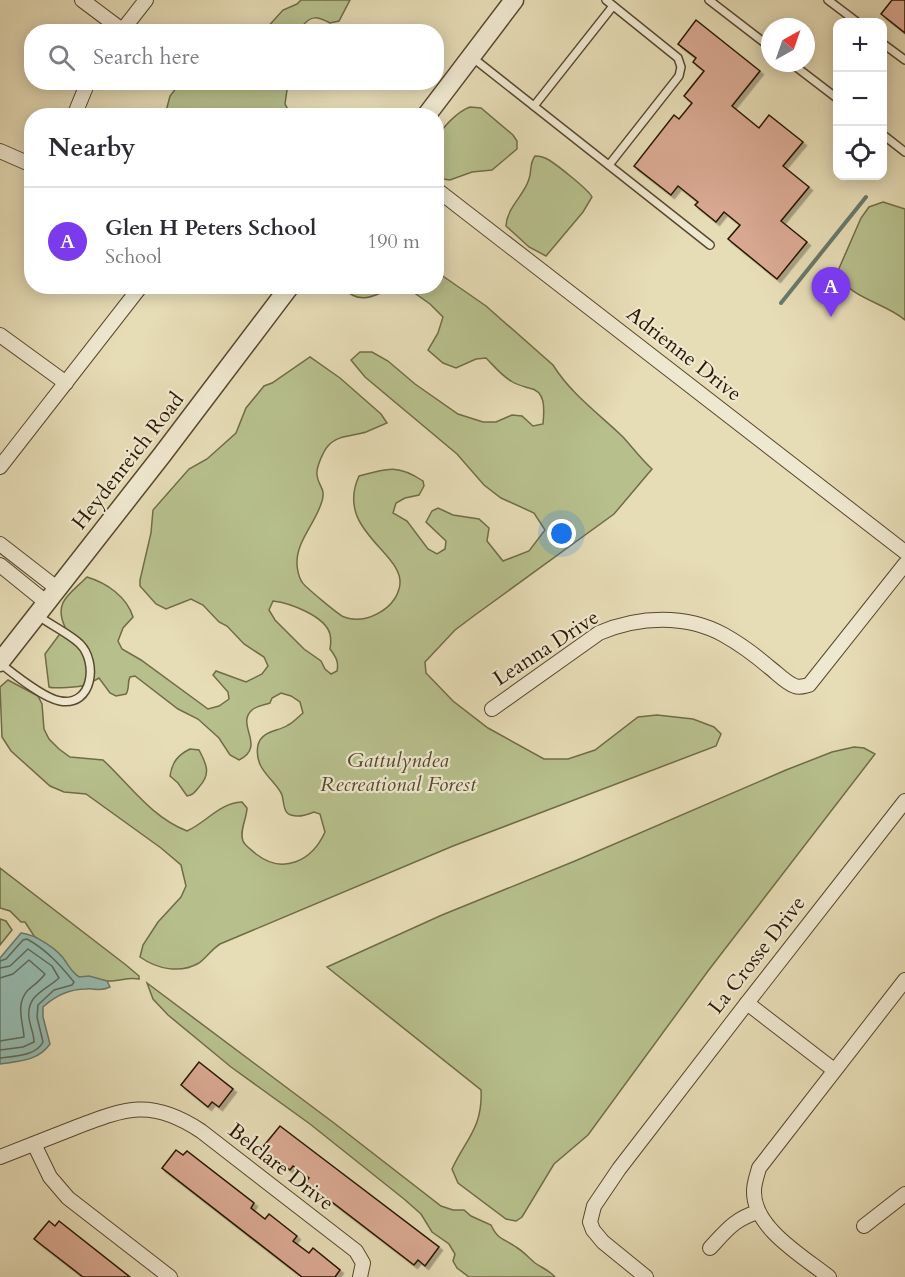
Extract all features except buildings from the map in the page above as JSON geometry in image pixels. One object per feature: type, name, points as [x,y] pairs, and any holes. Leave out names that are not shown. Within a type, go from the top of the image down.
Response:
[{"type":"street","points":[[82,0],[112,24]]},
{"type":"street","points":[[127,24],[146,0]]},
{"type":"street","points":[[432,108],[514,0]]},
{"type":"street","points":[[77,108],[85,90]]},
{"type":"street","points":[[0,152],[24,162]]},
{"type":"street","name":"Adrienne Drive","points":[[444,195],[905,552]]},
{"type":"street","points":[[0,467],[135,294]]},
{"type":"street","name":"Heydenreich Road","points":[[0,662],[284,294]]},
{"type":"street","points":[[0,335],[66,383]]},
{"type":"street","points":[[0,544],[47,602]]},
{"type":"street","name":"Leanna Drive","points":[[492,709],[599,633],[620,625],[644,620],[678,620],[708,628],[723,634],[751,652],[789,683],[802,687],[809,685],[905,564]]},
{"type":"street","points":[[0,565],[47,602]]},
{"type":"street","name":"La Crosse Drive","points":[[646,1277],[603,1242],[593,1230],[590,1222],[594,1206],[747,1002],[905,801]]},
{"type":"street","points":[[829,1277],[773,1232],[763,1221],[753,1193],[759,1168],[905,980]]},
{"type":"street","points":[[747,1002],[834,1070]]},
{"type":"street","name":"Belclare Drive","points":[[0,1157],[118,1112],[141,1109],[166,1113],[178,1117],[201,1131],[356,1251],[362,1270]]},
{"type":"street","points":[[33,1144],[50,1177],[68,1198],[170,1277]]},
{"type":"street","points":[[864,1226],[905,1194]]},
{"type":"street","points":[[710,1248],[735,1221],[758,1212]]},
{"type":"lane","points":[[606,0],[678,58],[681,67],[680,76],[609,165]]},
{"type":"lane","points":[[709,0],[761,40]]},
{"type":"lane","points":[[828,0],[852,18]]},
{"type":"lane","points":[[534,106],[613,6]]},
{"type":"lane","points":[[887,47],[905,60]]},
{"type":"lane","points":[[471,56],[710,245]]},
{"type":"lane","points":[[802,72],[833,96]]},
{"type":"lane","points":[[887,138],[905,152]]},
{"type":"lane","points":[[0,662],[23,682],[60,701],[74,700],[82,695],[89,686],[90,660],[47,602]]},
{"type":"green space","points":[[301,0],[350,0],[339,21],[330,23],[312,18],[304,24],[270,24],[283,10]]},
{"type":"green space","points":[[175,90],[287,90],[285,104],[287,108],[167,108],[170,96]]},
{"type":"green space","points":[[470,107],[481,108],[513,135],[517,141],[517,149],[492,170],[472,172],[450,180],[444,179],[444,128],[460,112]]},
{"type":"green space","points":[[535,156],[544,157],[553,163],[592,197],[583,212],[546,256],[529,247],[506,226],[509,213],[527,185]]},
{"type":"green space","points":[[883,202],[905,209],[905,320],[850,289],[837,273],[861,218],[869,207]]},
{"type":"green space","name":"Gattulyndea Recreational Forest","points":[[444,277],[486,306],[553,365],[577,394],[623,437],[652,469],[614,514],[455,630],[425,662],[426,673],[453,701],[488,728],[544,759],[568,759],[595,750],[638,717],[657,715],[693,719],[714,727],[721,734],[716,746],[453,846],[220,944],[199,963],[192,966],[169,969],[154,965],[140,957],[143,945],[158,922],[181,897],[186,886],[181,865],[86,794],[64,792],[50,786],[11,751],[2,737],[0,687],[8,680],[38,696],[42,704],[44,729],[49,739],[59,749],[70,757],[103,760],[142,800],[162,818],[174,825],[187,831],[220,809],[242,802],[247,808],[242,833],[243,841],[256,854],[276,864],[286,864],[296,862],[313,851],[325,832],[320,814],[314,812],[297,816],[288,814],[282,795],[262,768],[257,754],[258,745],[263,737],[290,724],[303,713],[300,702],[281,693],[272,698],[270,703],[252,710],[247,722],[250,748],[247,754],[239,760],[230,755],[219,738],[198,719],[178,709],[135,676],[130,677],[126,694],[116,696],[110,693],[99,678],[82,686],[49,687],[45,654],[65,627],[61,611],[65,599],[87,577],[115,592],[130,610],[133,617],[123,628],[118,641],[122,649],[141,660],[208,709],[219,706],[229,699],[228,692],[213,675],[216,671],[246,682],[262,674],[268,666],[264,657],[244,644],[203,605],[191,599],[166,609],[156,604],[140,586],[140,580],[151,533],[153,510],[189,469],[207,459],[236,433],[246,408],[264,386],[310,357],[340,378],[381,414],[387,423],[332,442],[318,466],[318,479],[323,493],[322,501],[303,540],[297,566],[302,582],[329,607],[344,617],[352,619],[369,617],[391,603],[399,589],[399,576],[394,565],[363,528],[356,513],[354,496],[359,476],[392,469],[406,472],[423,481],[424,486],[419,495],[396,503],[393,513],[407,521],[428,549],[437,554],[445,549],[446,541],[426,522],[432,511],[438,508],[453,515],[479,519],[489,528],[487,541],[503,561],[529,551],[545,530],[534,513],[501,498],[484,485],[457,454],[365,377],[351,360],[360,352],[372,352],[388,361],[415,384],[458,414],[483,422],[496,422],[512,415],[522,416],[533,426],[543,424],[543,402],[539,393],[507,379],[486,358],[476,359],[456,368],[443,363],[428,350],[438,333],[443,317],[416,294],[444,294]],"holes":[[[273,601],[314,616],[327,627],[331,642],[330,649],[337,662],[337,671],[331,674],[325,669],[321,661],[304,649],[275,620],[269,610]]]},
{"type":"green space","points":[[351,294],[378,294],[367,298]]},
{"type":"green space","points":[[854,747],[864,748],[875,754],[708,971],[588,1135],[554,1164],[522,1217],[516,1221],[506,1219],[458,1183],[452,1169],[476,1123],[481,1103],[481,1090],[327,967],[442,915],[575,861],[786,770],[832,752]]},
{"type":"green space","points":[[190,749],[199,750],[206,765],[206,774],[203,782],[187,796],[170,776],[176,760]]},
{"type":"green space","points":[[0,868],[126,965],[139,976],[139,979],[105,981],[79,977],[70,970],[61,956],[34,936],[25,922],[21,922],[10,911],[0,908]]},
{"type":"green space","points":[[0,919],[6,921],[12,930],[0,945]]},
{"type":"green space","points":[[147,983],[441,1206],[453,1210],[464,1210],[471,1216],[491,1225],[499,1236],[555,1277],[469,1277],[457,1268],[453,1261],[455,1254],[449,1244],[432,1232],[421,1214],[310,1124],[231,1067],[168,1015],[153,999]]},
{"type":"water","points":[[21,933],[40,939],[52,948],[63,957],[71,970],[79,977],[89,976],[107,981],[110,987],[101,990],[74,990],[52,1000],[43,1007],[43,1017],[50,1044],[34,1057],[0,1064],[0,958]]},
{"type":"waterway","points":[[781,303],[866,197]]},
{"type":"place","name":"Glen H Peters School","points":[[831,317]]}]
